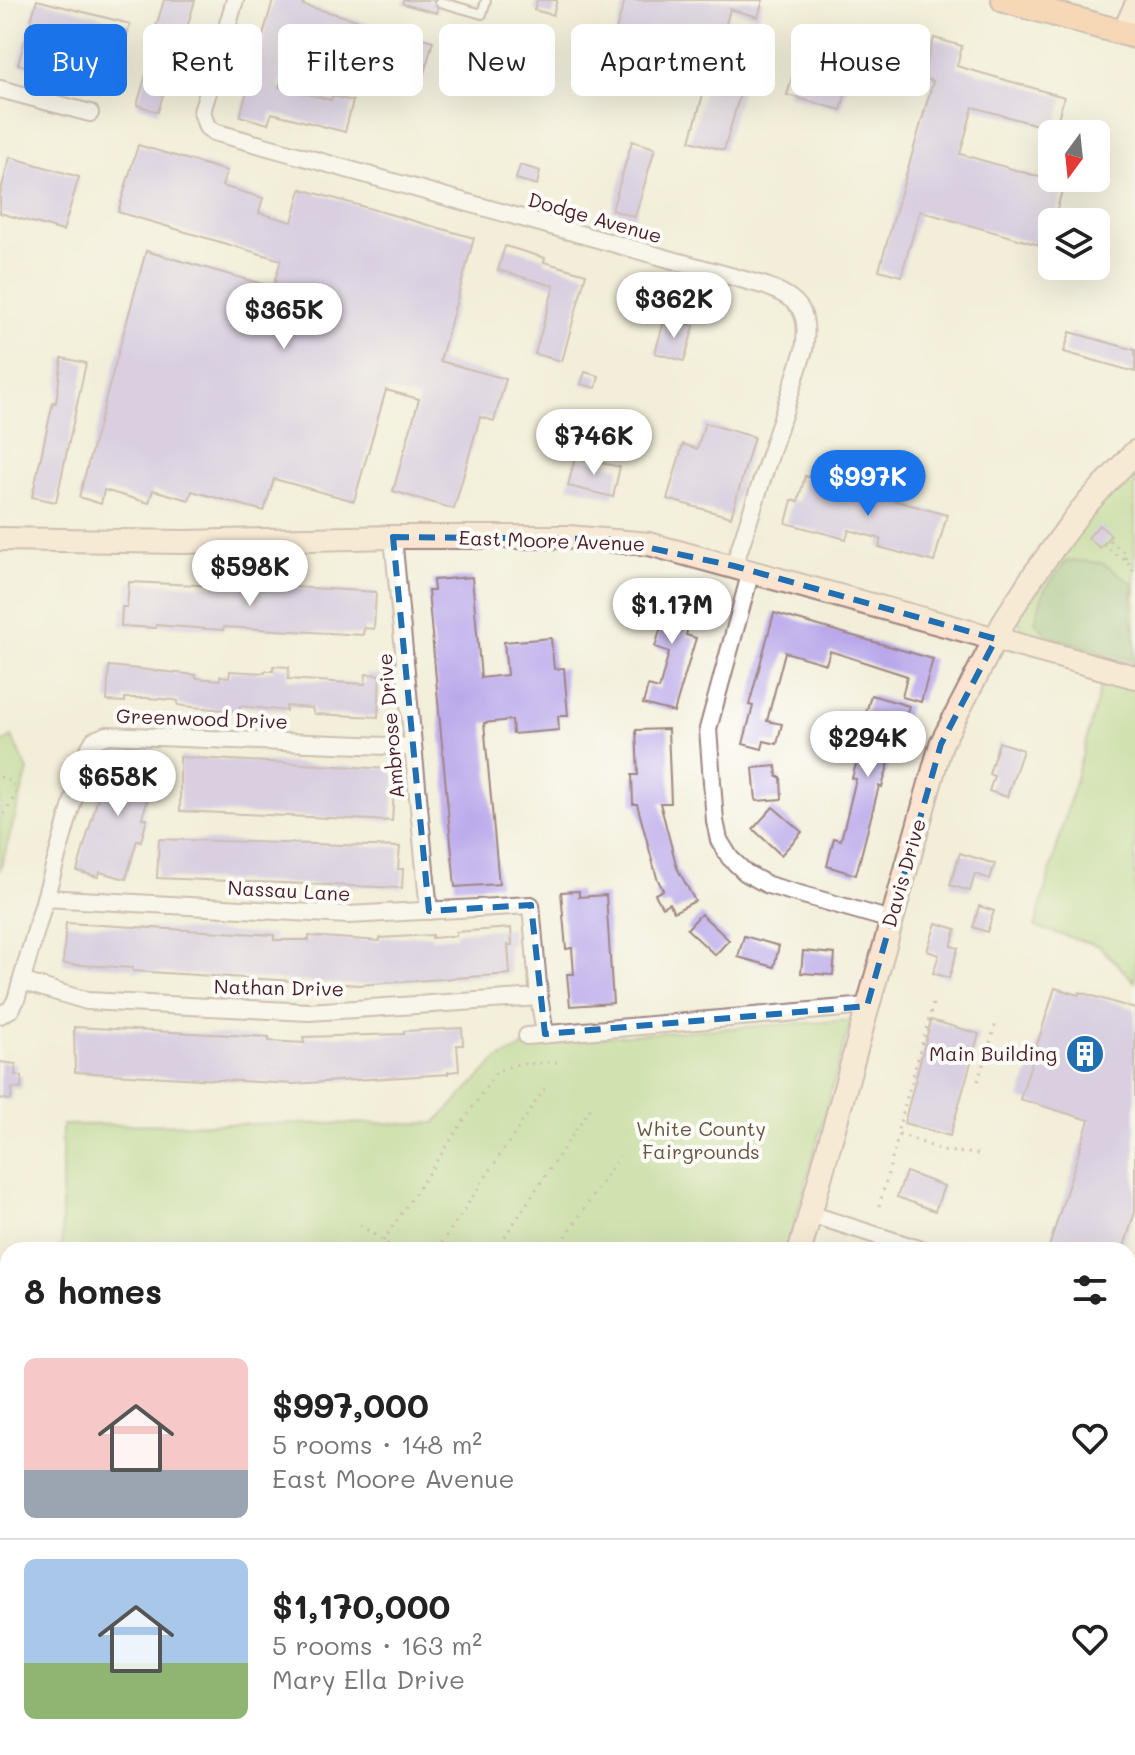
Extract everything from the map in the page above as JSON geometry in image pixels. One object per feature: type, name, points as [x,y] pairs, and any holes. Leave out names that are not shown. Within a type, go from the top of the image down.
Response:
[{"type":"main road","points":[[1004,0],[1129,35]]},
{"type":"street","name":"Dodge Avenue","points":[[235,0],[202,112],[207,127],[224,136],[766,286],[788,295],[802,310],[807,329],[804,350],[742,568],[708,729],[719,840],[738,866],[768,885],[891,920]]},
{"type":"street","points":[[1129,35],[1135,7]]},
{"type":"street","points":[[0,89],[90,113]]},
{"type":"street","name":"Davis Drive","points":[[802,1242],[941,744],[1033,576],[1081,510],[1135,452]]},
{"type":"street","name":"East Moore Avenue","points":[[0,539],[184,542],[393,537],[608,539],[649,544],[742,568],[1135,677]]},
{"type":"street","name":"Ambrose Drive","points":[[393,537],[429,911]]},
{"type":"street","name":"Greenwood Drive","points":[[0,1015],[11,1009],[21,981],[87,752],[94,740],[107,735],[413,747]]},
{"type":"street","name":"Nassau Lane","points":[[45,898],[348,915],[531,905],[539,997]]},
{"type":"street","name":"Nathan Drive","points":[[21,981],[87,1001],[309,1012],[539,997]]},
{"type":"street","points":[[539,997],[545,1034]]},
{"type":"street","points":[[527,1036],[867,1006]]},
{"type":"street","points":[[810,1214],[897,1242]]},
{"type":"lane","points":[[440,2],[482,14],[486,0]]},
{"type":"path","points":[[1126,559],[1104,545],[1108,539],[1124,552],[1134,572]]},
{"type":"path","points":[[0,777],[13,782],[16,794],[0,821]]},
{"type":"path","points":[[879,1206],[933,1004]]},
{"type":"path","points":[[978,1081],[996,1023]]},
{"type":"path","points":[[360,1225],[383,1241],[497,1071],[518,1064],[562,1062]]},
{"type":"path","points":[[442,1242],[547,1085]]},
{"type":"path","points":[[501,1242],[591,1107]]},
{"type":"path","points":[[899,1134],[944,1151],[979,1154]]},
{"type":"path","points":[[562,1242],[619,1156]]},
{"type":"highlighted area","points":[[393,537],[608,539],[734,566],[996,639],[941,744],[867,1006],[545,1034],[531,905],[429,911]]},
{"type":"green space","points":[[1135,466],[1135,664],[1023,633],[1018,619],[1044,577],[1086,521]]},
{"type":"green space","points":[[1067,560],[1102,563],[1134,584],[1130,615],[1135,632],[1135,660],[1048,636],[1035,621],[1044,591]]},
{"type":"green space","points":[[1103,679],[1135,688],[1135,982],[1099,946],[1035,927]]},
{"type":"green space","points":[[12,737],[28,770],[0,871],[0,744]]},
{"type":"green space","name":"White County Fairgrounds","points":[[851,1020],[789,1242],[62,1242],[62,1125],[435,1123],[497,1060],[523,1047],[625,1035]]},
{"type":"building","points":[[37,0],[130,24],[127,35],[127,24],[30,24]]},
{"type":"building","points":[[164,0],[195,0],[188,24],[157,24]]},
{"type":"building","points":[[273,0],[304,0],[303,5],[372,24],[278,24],[278,96],[315,96],[331,100],[332,96],[353,101],[345,132],[272,113],[268,124],[240,116],[246,96],[262,96],[262,39]]},
{"type":"building","points":[[403,0],[433,0],[437,13],[403,4]]},
{"type":"building","points":[[537,0],[557,0],[553,15],[534,10]]},
{"type":"building","points":[[625,0],[763,0],[758,17],[730,9],[726,24],[618,24]]},
{"type":"building","points":[[423,38],[433,41],[423,77]]},
{"type":"building","points":[[934,38],[962,46],[957,66],[1064,97],[1058,120],[1038,120],[1038,125],[973,107],[960,154],[1038,176],[1038,192],[1062,192],[1057,208],[1038,208],[1038,245],[920,211],[901,276],[879,270],[930,96],[933,81],[930,80],[930,51]]},
{"type":"building","points":[[24,44],[24,66],[18,64]]},
{"type":"building","points":[[791,81],[791,96],[845,96],[841,110],[787,95]]},
{"type":"building","points":[[143,85],[143,96],[163,96],[158,112],[137,105]]},
{"type":"building","points":[[703,96],[740,96],[724,150],[690,141]]},
{"type":"building","points":[[632,141],[655,148],[635,217],[612,210]]},
{"type":"building","points":[[138,145],[227,171],[222,186],[263,198],[259,213],[292,222],[301,189],[474,238],[440,361],[506,379],[494,421],[480,417],[454,509],[393,491],[419,399],[386,390],[354,501],[274,479],[264,511],[192,491],[189,500],[153,490],[149,503],[104,490],[101,504],[79,497],[146,251],[273,287],[281,260],[118,212]]},
{"type":"building","points":[[10,157],[79,177],[63,231],[0,213],[0,194]]},
{"type":"building","points":[[520,165],[540,171],[537,185],[516,179]]},
{"type":"building","points":[[505,246],[586,274],[562,361],[535,354],[554,286],[498,270]]},
{"type":"building","points":[[665,318],[694,326],[684,361],[655,353]]},
{"type":"building","points":[[1070,332],[1135,350],[1135,372],[1064,352]]},
{"type":"building","points":[[62,358],[86,363],[56,502],[32,497],[53,402],[56,403]]},
{"type":"building","points":[[585,372],[599,376],[596,388],[581,384]]},
{"type":"building","points":[[705,423],[754,437],[731,517],[667,499],[683,444],[697,449]]},
{"type":"building","points":[[575,457],[620,467],[613,497],[568,486]]},
{"type":"building","points":[[805,476],[947,515],[934,562],[879,547],[881,539],[849,530],[846,539],[786,523],[792,500],[798,502]]},
{"type":"building","points":[[1099,525],[1111,535],[1100,548],[1088,538]]},
{"type":"building","points":[[472,577],[481,678],[507,675],[504,642],[551,638],[554,669],[564,668],[568,716],[558,716],[559,730],[513,734],[512,720],[484,723],[499,884],[455,887],[428,591],[434,591],[433,580]]},
{"type":"building","points":[[129,582],[243,587],[243,584],[376,592],[374,629],[364,628],[363,635],[224,627],[223,630],[121,626],[122,607],[127,607]]},
{"type":"building","points":[[657,584],[696,595],[686,635],[696,638],[674,712],[643,704],[648,686],[659,689],[669,652],[655,647],[664,617],[661,616],[664,608],[652,604]]},
{"type":"building","points":[[774,613],[933,659],[921,702],[902,697],[907,676],[830,651],[826,664],[785,652],[767,721],[782,724],[777,744],[764,741],[762,749],[743,744],[753,706],[749,705]]},
{"type":"building","points":[[109,666],[220,680],[220,676],[229,677],[230,671],[265,673],[273,671],[273,666],[289,667],[288,679],[365,684],[366,674],[380,675],[378,717],[314,714],[312,708],[286,706],[286,711],[240,706],[240,711],[178,705],[178,701],[174,700],[125,698],[125,702],[107,701]]},
{"type":"building","points":[[871,695],[909,706],[882,787],[879,786],[856,875],[827,866],[834,838],[841,840],[856,779],[852,778],[864,736],[860,735]]},
{"type":"building","points":[[668,729],[671,803],[660,803],[677,868],[695,901],[674,912],[669,903],[662,907],[655,894],[663,890],[637,804],[633,804],[632,775],[638,775],[636,730]]},
{"type":"building","points":[[999,742],[1023,750],[1007,797],[989,791],[994,776],[989,774]]},
{"type":"building","points":[[115,754],[160,766],[142,818],[147,819],[141,841],[137,840],[126,879],[100,872],[98,877],[77,871],[108,763],[113,765]]},
{"type":"building","points":[[180,757],[389,769],[389,772],[395,772],[392,821],[180,811]]},
{"type":"building","points":[[776,766],[777,777],[781,777],[782,799],[756,801],[753,768]]},
{"type":"building","points":[[773,807],[802,832],[781,855],[753,829]]},
{"type":"building","points":[[159,839],[400,847],[398,869],[403,869],[402,888],[157,878]]},
{"type":"building","points":[[960,853],[995,864],[990,879],[975,874],[970,891],[950,885]]},
{"type":"building","points":[[579,891],[579,897],[606,895],[613,1003],[570,1006],[567,974],[574,974],[572,948],[566,949],[561,892]]},
{"type":"building","points":[[979,906],[994,911],[987,932],[973,927]]},
{"type":"building","points":[[701,914],[729,940],[715,955],[687,929]]},
{"type":"building","points":[[66,923],[274,935],[274,940],[309,940],[309,936],[380,941],[380,938],[432,935],[432,938],[456,936],[456,932],[511,928],[512,945],[508,945],[510,974],[359,985],[63,964]]},
{"type":"building","points":[[936,923],[956,929],[951,946],[958,948],[949,978],[933,973],[939,955],[927,951]]},
{"type":"building","points":[[744,936],[779,946],[774,967],[738,957]]},
{"type":"building","points":[[803,951],[835,954],[833,975],[801,973]]},
{"type":"building","name":"Main Building","points":[[1055,988],[1079,995],[1080,992],[1135,1009],[1135,1212],[1126,1242],[1051,1242],[1089,1120],[1020,1099]]},
{"type":"building","points":[[931,1020],[979,1034],[950,1136],[904,1123]]},
{"type":"building","points":[[74,1027],[269,1037],[269,1041],[304,1043],[303,1037],[404,1034],[404,1031],[462,1028],[463,1045],[457,1045],[459,1071],[448,1074],[293,1084],[75,1072]]},
{"type":"building","points":[[0,1062],[16,1064],[15,1075],[22,1076],[21,1089],[12,1088],[11,1100],[0,1099]]},
{"type":"building","points":[[906,1172],[944,1186],[935,1211],[897,1197]]},
{"type":"place","name":"Main Building","points":[[1085,1054]]}]
